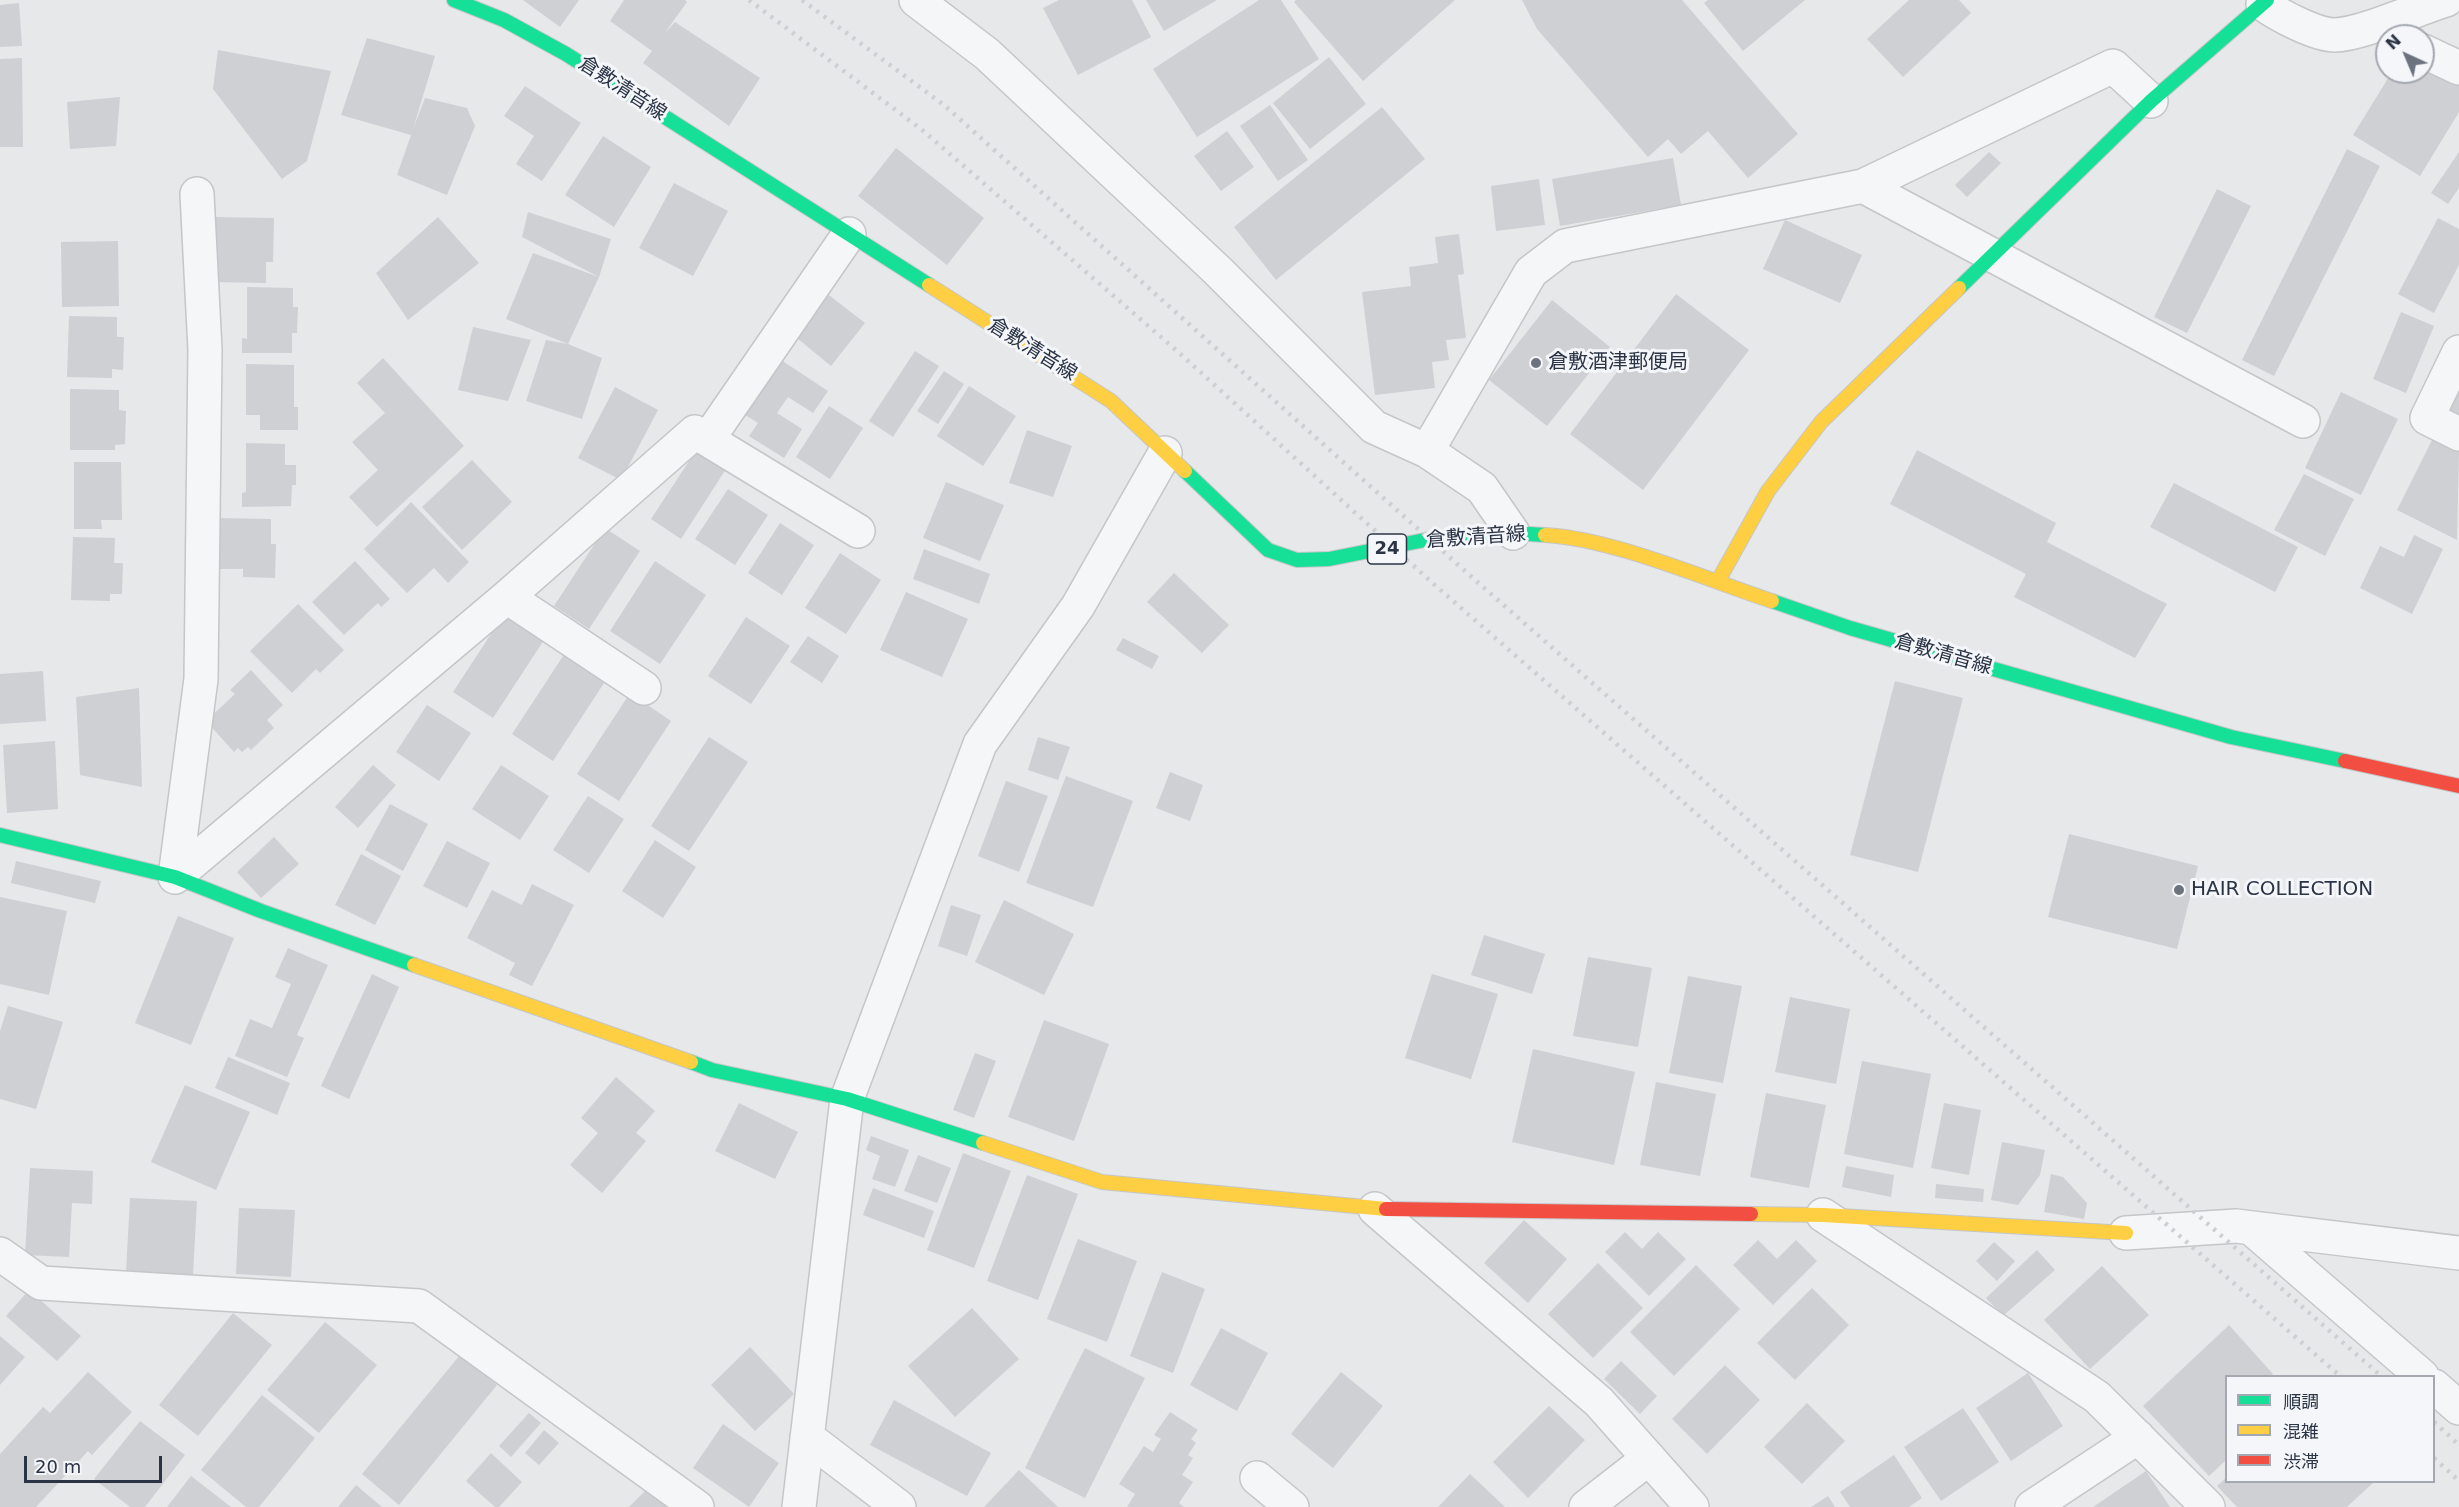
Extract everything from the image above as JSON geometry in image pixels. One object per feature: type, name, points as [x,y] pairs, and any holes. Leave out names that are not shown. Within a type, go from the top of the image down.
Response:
[{"type":"street","name":"倉敷清音線","points":[[454,0],[482,9],[532,33],[1111,401],[1268,550],[1297,560],[1329,559],[1430,539],[1513,533],[1563,536],[1639,556],[1718,581],[1850,628],[2231,737],[2459,786]]},
{"type":"street","points":[[916,0],[995,62],[1218,270],[1374,427],[1427,451],[1482,488],[1513,533]]},
{"type":"street","points":[[2396,24],[2446,0]]},
{"type":"street","points":[[1718,581],[1768,491],[1821,422],[2151,101],[2265,2],[2284,19],[2334,35],[2375,31]]},
{"type":"street","points":[[2435,57],[2459,68]]},
{"type":"street","points":[[1427,451],[1530,273],[1565,246],[1863,186],[2113,66],[2151,101]]},
{"type":"street","points":[[1863,186],[2303,422]]},
{"type":"street","points":[[175,877],[201,679],[205,350],[197,194]]},
{"type":"street","points":[[708,439],[849,234]]},
{"type":"street","points":[[2459,352],[2427,418],[2459,434]]},
{"type":"street","points":[[175,877],[507,597],[695,432],[858,531]]},
{"type":"street","points":[[799,1507],[847,1099],[980,744],[1078,606],[1165,453]]},
{"type":"street","points":[[507,597],[644,688]]},
{"type":"street","points":[[0,836],[175,877],[272,915],[712,1070],[847,1099],[1102,1182],[1375,1209],[1823,1215],[2126,1233],[2243,1227],[2459,1253]]},
{"type":"street","points":[[1375,1209],[1599,1402],[1692,1507]]},
{"type":"street","points":[[1823,1215],[2097,1397],[2208,1507]]},
{"type":"street","points":[[2243,1227],[2420,1375]]},
{"type":"street","points":[[0,1254],[41,1283],[419,1306],[697,1507]]},
{"type":"street","points":[[2435,1388],[2459,1408]]},
{"type":"street","points":[[807,1437],[899,1507]]},
{"type":"street","points":[[2032,1507],[2138,1437]]},
{"type":"street","points":[[1586,1507],[1649,1458]]},
{"type":"street","points":[[1257,1478],[1292,1507]]},
{"type":"building","points":[[523,0],[579,0],[560,27]]},
{"type":"building","points":[[624,0],[685,0],[687,2],[664,34],[675,22],[760,78],[729,126],[643,63],[652,51],[610,21]]},
{"type":"building","points":[[1059,0],[1132,0],[1151,37],[1078,75],[1043,8]]},
{"type":"building","points":[[1146,0],[1217,0],[1164,31]]},
{"type":"building","points":[[1259,0],[1281,0],[1319,59],[1197,137],[1153,69]]},
{"type":"building","points":[[1296,0],[1455,0],[1363,81],[1294,2]]},
{"type":"building","points":[[1522,0],[1682,0],[1798,134],[1748,178],[1708,131],[1681,154],[1668,139],[1648,157],[1537,29]]},
{"type":"building","points":[[1708,0],[1805,0],[1743,51],[1704,3]]},
{"type":"building","points":[[1909,0],[1959,0],[1971,13],[1903,77],[1867,39]]},
{"type":"building","points":[[19,3],[22,46],[0,47],[0,5]]},
{"type":"building","points":[[367,38],[435,56],[413,129],[425,98],[467,108],[475,126],[447,195],[397,175],[411,135],[341,115]]},
{"type":"building","points":[[218,50],[331,71],[307,161],[282,179],[213,89]]},
{"type":"building","points":[[1329,57],[1366,104],[1310,149],[1273,103]]},
{"type":"building","points":[[22,58],[23,147],[0,147],[0,59]]},
{"type":"building","points":[[2435,65],[2459,80],[2459,112],[2420,176],[2353,135],[2385,84],[2435,84]]},
{"type":"building","points":[[525,86],[581,123],[542,181],[516,164],[534,136],[504,116]]},
{"type":"building","points":[[120,97],[116,146],[70,149],[67,102]]},
{"type":"building","points":[[1270,105],[1308,160],[1278,181],[1240,126]]},
{"type":"building","points":[[1382,107],[1425,159],[1276,280],[1234,227]]},
{"type":"building","points":[[1227,131],[1254,167],[1221,191],[1194,156]]},
{"type":"building","points":[[603,136],[651,167],[614,227],[565,195]]},
{"type":"building","points":[[896,148],[984,218],[947,265],[858,196]]},
{"type":"building","points":[[2347,149],[2380,166],[2274,376],[2242,360]]},
{"type":"building","points":[[1989,152],[2001,163],[1967,197],[1955,185]]},
{"type":"building","points":[[2459,152],[2459,188],[2448,204],[2431,193]]},
{"type":"building","points":[[1673,158],[1681,205],[1560,226],[1552,179]]},
{"type":"building","points":[[1539,179],[1545,225],[1496,231],[1491,186]]},
{"type":"building","points":[[674,183],[728,211],[693,276],[639,248]]},
{"type":"building","points":[[2217,189],[2251,206],[2187,333],[2154,317]]},
{"type":"building","points":[[528,212],[611,239],[599,277],[522,237]]},
{"type":"building","points":[[214,217],[274,218],[273,262],[266,262],[266,283],[213,282]]},
{"type":"building","points":[[438,217],[479,263],[408,320],[376,273]]},
{"type":"building","points":[[2438,218],[2459,229],[2459,265],[2434,313],[2398,294]]},
{"type":"building","points":[[1785,220],[1862,255],[1840,303],[1763,269]]},
{"type":"building","points":[[1459,234],[1464,274],[1458,275],[1466,338],[1446,340],[1449,360],[1432,362],[1435,388],[1375,395],[1362,292],[1411,286],[1409,267],[1438,263],[1435,237]]},
{"type":"building","points":[[118,241],[119,306],[62,307],[61,242]]},
{"type":"building","points":[[533,253],[599,277],[568,344],[506,319]]},
{"type":"building","points":[[247,287],[293,288],[293,307],[298,307],[297,333],[292,333],[292,353],[242,353],[242,338],[247,339]]},
{"type":"building","points":[[825,292],[865,323],[831,366],[792,334]]},
{"type":"building","points":[[1676,294],[1749,350],[1643,490],[1570,434]]},
{"type":"building","points":[[1552,300],[1610,347],[1547,426],[1489,380]]},
{"type":"building","points":[[2401,312],[2434,326],[2406,393],[2373,379]]},
{"type":"building","points":[[69,316],[117,317],[117,337],[124,337],[123,370],[112,369],[112,378],[67,377]]},
{"type":"building","points":[[473,327],[531,340],[508,401],[458,390]]},
{"type":"building","points":[[546,340],[568,344],[602,358],[582,419],[526,401]]},
{"type":"building","points":[[915,351],[939,366],[893,437],[869,421]]},
{"type":"building","points":[[775,356],[828,391],[813,413],[788,397],[777,413],[802,429],[784,458],[749,436],[758,423],[739,411]]},
{"type":"building","points":[[383,358],[464,446],[377,527],[349,497],[378,470],[352,442],[385,413],[357,383]]},
{"type":"building","points":[[246,364],[294,365],[294,407],[298,407],[298,430],[260,430],[260,415],[246,415]]},
{"type":"building","points":[[944,371],[964,384],[938,424],[917,411]]},
{"type":"building","points":[[969,386],[1016,416],[983,466],[937,436]]},
{"type":"building","points":[[615,387],[658,410],[621,480],[578,458]]},
{"type":"building","points":[[70,389],[119,390],[119,410],[126,411],[125,444],[115,445],[115,450],[70,450]]},
{"type":"building","points":[[2459,389],[2459,416],[2448,410]]},
{"type":"building","points":[[2341,392],[2398,419],[2361,495],[2305,468]]},
{"type":"building","points":[[829,406],[863,428],[830,479],[796,457]]},
{"type":"building","points":[[1027,430],[1072,446],[1053,497],[1009,483]]},
{"type":"building","points":[[2433,438],[2459,452],[2457,540],[2397,510]]},
{"type":"building","points":[[246,443],[285,444],[285,465],[296,465],[296,485],[292,485],[291,506],[242,507],[242,493],[246,492]]},
{"type":"building","points":[[697,449],[726,469],[681,539],[651,519]]},
{"type":"building","points":[[1917,450],[2056,523],[2047,542],[2167,604],[2135,658],[2014,597],[2026,574],[1890,504]]},
{"type":"building","points":[[472,460],[512,502],[462,550],[422,507]]},
{"type":"building","points":[[74,462],[121,462],[122,520],[101,520],[102,529],[74,529]]},
{"type":"building","points":[[2304,474],[2354,499],[2325,556],[2274,530]]},
{"type":"building","points":[[946,482],[1004,505],[980,561],[923,538]]},
{"type":"building","points":[[2174,483],[2298,547],[2275,592],[2150,527]]},
{"type":"building","points":[[728,489],[768,515],[735,565],[695,539]]},
{"type":"building","points":[[411,502],[469,562],[448,583],[434,568],[407,593],[364,549]]},
{"type":"building","points":[[215,518],[271,519],[271,544],[276,544],[275,578],[243,577],[243,569],[213,569]]},
{"type":"building","points":[[780,523],[814,545],[782,595],[748,573]]},
{"type":"building","points":[[605,528],[640,551],[589,629],[554,606]]},
{"type":"building","points":[[2414,535],[2443,549],[2412,614],[2360,588],[2380,546],[2404,557]]},
{"type":"building","points":[[73,537],[115,538],[114,563],[123,563],[122,594],[110,594],[110,601],[71,600]]},
{"type":"building","points":[[924,549],[990,574],[979,604],[913,579]]},
{"type":"building","points":[[840,553],[881,580],[846,634],[805,608]]},
{"type":"building","points":[[355,561],[390,599],[381,607],[378,603],[344,635],[312,602]]},
{"type":"building","points":[[655,561],[706,595],[660,664],[610,631]]},
{"type":"building","points":[[1174,573],[1229,625],[1202,653],[1147,602]]},
{"type":"building","points":[[906,592],[968,619],[942,677],[880,650]]},
{"type":"building","points":[[298,604],[344,650],[320,673],[316,669],[292,693],[250,651]]},
{"type":"building","points":[[504,614],[544,640],[493,718],[453,692]]},
{"type":"building","points":[[746,617],[790,646],[751,704],[708,676]]},
{"type":"building","points":[[808,636],[839,656],[822,683],[790,662]]},
{"type":"building","points":[[1123,638],[1159,656],[1152,669],[1116,650]]},
{"type":"building","points":[[567,650],[608,677],[553,761],[512,734]]},
{"type":"building","points":[[251,670],[283,705],[267,720],[274,728],[251,750],[248,747],[242,752],[238,748],[234,752],[206,721],[235,694],[230,690]]},
{"type":"building","points":[[43,671],[46,721],[0,724],[0,674]]},
{"type":"building","points":[[1895,681],[1963,698],[1918,872],[1850,855]]},
{"type":"building","points":[[139,688],[142,787],[80,775],[76,697]]},
{"type":"building","points":[[630,693],[671,721],[619,801],[577,774]]},
{"type":"building","points":[[427,705],[471,733],[439,781],[396,752]]},
{"type":"building","points":[[709,737],[748,762],[689,851],[651,826]]},
{"type":"building","points":[[1038,737],[1070,747],[1058,780],[1028,770]]},
{"type":"building","points":[[55,741],[58,809],[7,813],[3,745]]},
{"type":"building","points":[[373,765],[396,785],[358,828],[335,807]]},
{"type":"building","points":[[501,765],[549,796],[520,840],[472,809]]},
{"type":"building","points":[[1170,772],[1203,785],[1190,821],[1156,808]]},
{"type":"building","points":[[1066,776],[1133,801],[1093,907],[1026,883]]},
{"type":"building","points":[[1006,781],[1048,796],[1019,872],[978,856]]},
{"type":"building","points":[[588,796],[624,819],[589,873],[553,850]]},
{"type":"building","points":[[390,804],[428,824],[403,871],[365,850]]},
{"type":"building","points":[[2069,834],[2198,866],[2177,949],[2048,917]]},
{"type":"building","points":[[274,837],[299,864],[261,898],[237,872]]},
{"type":"building","points":[[655,840],[696,867],[663,918],[622,891]]},
{"type":"building","points":[[447,841],[490,863],[467,908],[423,886]]},
{"type":"building","points":[[361,854],[401,876],[375,925],[335,905]]},
{"type":"building","points":[[16,861],[101,881],[95,903],[11,883]]},
{"type":"building","points":[[532,884],[574,905],[532,986],[509,975],[515,963],[467,938],[492,890],[522,905]]},
{"type":"building","points":[[0,897],[67,911],[49,995],[0,984]]},
{"type":"building","points":[[1004,900],[1074,934],[1044,995],[975,962]]},
{"type":"building","points":[[951,905],[981,915],[967,956],[938,946]]},
{"type":"building","points":[[178,916],[234,938],[191,1045],[135,1023]]},
{"type":"building","points":[[1484,935],[1545,954],[1532,994],[1471,975]]},
{"type":"building","points":[[288,948],[328,965],[297,1035],[304,1038],[287,1077],[235,1056],[250,1019],[272,1028],[291,984],[275,977]]},
{"type":"building","points":[[1588,957],[1652,968],[1638,1047],[1573,1036]]},
{"type":"building","points":[[372,974],[399,987],[349,1099],[321,1086]]},
{"type":"building","points":[[1432,974],[1498,994],[1471,1079],[1405,1058]]},
{"type":"building","points":[[1688,976],[1742,986],[1723,1083],[1669,1073]]},
{"type":"building","points":[[1790,997],[1850,1009],[1836,1084],[1775,1072]]},
{"type":"building","points":[[8,1006],[63,1022],[36,1109],[0,1099],[0,1031]]},
{"type":"building","points":[[1044,1020],[1109,1044],[1074,1141],[1008,1117]]},
{"type":"building","points":[[1533,1049],[1635,1072],[1614,1165],[1512,1142]]},
{"type":"building","points":[[975,1053],[996,1061],[974,1118],[953,1110]]},
{"type":"building","points":[[228,1057],[290,1083],[277,1115],[215,1088]]},
{"type":"building","points":[[1862,1061],[1931,1074],[1913,1168],[1844,1154]]},
{"type":"building","points":[[616,1077],[655,1111],[636,1133],[646,1141],[602,1193],[570,1165],[598,1133],[581,1118]]},
{"type":"building","points":[[1656,1082],[1716,1094],[1700,1176],[1640,1165]]},
{"type":"building","points":[[185,1085],[250,1112],[216,1190],[151,1162]]},
{"type":"building","points":[[1766,1093],[1826,1105],[1809,1188],[1750,1177]]},
{"type":"building","points":[[739,1103],[798,1132],[775,1179],[715,1151]]},
{"type":"building","points":[[1944,1103],[1981,1110],[1969,1175],[1931,1168]]},
{"type":"building","points":[[871,1136],[909,1150],[895,1187],[872,1179],[880,1156],[866,1150]]},
{"type":"building","points":[[2002,1142],[2045,1150],[2040,1175],[2018,1205],[1991,1200]]},
{"type":"building","points":[[963,1153],[1011,1171],[974,1268],[927,1250]]},
{"type":"building","points":[[918,1155],[951,1168],[937,1203],[904,1191]]},
{"type":"building","points":[[1846,1166],[1894,1175],[1891,1197],[1842,1187]]},
{"type":"building","points":[[30,1168],[93,1171],[92,1204],[72,1203],[69,1257],[25,1255]]},
{"type":"building","points":[[2051,1174],[2063,1177],[2087,1203],[2084,1219],[2044,1212]]},
{"type":"building","points":[[1027,1175],[1078,1194],[1038,1300],[987,1281]]},
{"type":"building","points":[[1936,1184],[1984,1189],[1983,1202],[1935,1198]]},
{"type":"building","points":[[873,1188],[934,1211],[924,1238],[863,1215]]},
{"type":"building","points":[[130,1198],[197,1201],[193,1275],[126,1272]]},
{"type":"building","points":[[239,1208],[295,1210],[291,1277],[236,1274]]},
{"type":"building","points":[[1524,1220],[1567,1259],[1528,1303],[1484,1263]]},
{"type":"building","points":[[1625,1232],[1642,1249],[1658,1232],[1686,1259],[1649,1296],[1605,1252]]},
{"type":"building","points":[[1078,1239],[1137,1261],[1107,1342],[1047,1319]]},
{"type":"building","points":[[1758,1240],[1777,1259],[1796,1240],[1817,1261],[1773,1305],[1733,1265]]},
{"type":"building","points":[[1994,1242],[2015,1261],[1997,1281],[1976,1261]]},
{"type":"building","points":[[2037,1250],[2055,1270],[2003,1316],[1986,1298]]},
{"type":"building","points":[[1598,1263],[1643,1308],[1593,1358],[1548,1314]]},
{"type":"building","points":[[1696,1265],[1740,1309],[1674,1376],[1630,1332]]},
{"type":"building","points":[[2102,1266],[2149,1315],[2090,1369],[2044,1320]]},
{"type":"building","points":[[1162,1272],[1205,1289],[1173,1373],[1130,1356]]},
{"type":"building","points":[[1812,1288],[1849,1325],[1795,1380],[1757,1343]]},
{"type":"building","points":[[29,1290],[81,1336],[57,1361],[6,1316]]},
{"type":"building","points":[[972,1308],[1019,1359],[955,1417],[908,1366]]},
{"type":"building","points":[[233,1313],[272,1345],[198,1436],[159,1405]]},
{"type":"building","points":[[325,1322],[377,1365],[319,1433],[267,1390]]},
{"type":"building","points":[[2229,1325],[2273,1374],[2225,1375],[2225,1461],[2209,1476],[2143,1406]]},
{"type":"building","points":[[1221,1328],[1268,1353],[1237,1411],[1190,1385]]},
{"type":"building","points":[[0,1336],[25,1357],[0,1385]]},
{"type":"building","points":[[750,1347],[794,1394],[755,1431],[711,1385]]},
{"type":"building","points":[[1085,1348],[1145,1378],[1085,1498],[1025,1468]]},
{"type":"building","points":[[460,1355],[497,1385],[399,1505],[362,1474]]},
{"type":"building","points":[[1621,1361],[1657,1396],[1640,1414],[1604,1379]]},
{"type":"building","points":[[1725,1365],[1760,1400],[1707,1454],[1672,1419]]},
{"type":"building","points":[[88,1372],[132,1412],[92,1455],[88,1451],[36,1507],[0,1507],[0,1454],[43,1407],[50,1413]]},
{"type":"building","points":[[1341,1372],[1383,1406],[1333,1468],[1291,1434]]},
{"type":"building","points":[[2028,1373],[2063,1426],[2011,1461],[1976,1408]]},
{"type":"building","points":[[262,1395],[315,1438],[259,1507],[246,1507],[201,1470]]},
{"type":"building","points":[[894,1400],[991,1453],[967,1496],[870,1445]]},
{"type":"building","points":[[1807,1403],[1845,1441],[1802,1484],[1764,1447]]},
{"type":"building","points":[[1549,1406],[1585,1440],[1528,1498],[1493,1462]]},
{"type":"building","points":[[1963,1408],[1999,1462],[1941,1501],[1904,1447]]},
{"type":"building","points":[[1170,1412],[1198,1430],[1191,1439],[1196,1443],[1188,1455],[1193,1458],[1182,1475],[1193,1482],[1179,1503],[1184,1507],[1127,1507],[1135,1494],[1119,1484],[1144,1446],[1153,1452],[1161,1439],[1154,1435]]},
{"type":"building","points":[[529,1413],[541,1423],[511,1457],[499,1446]]},
{"type":"building","points":[[140,1421],[185,1455],[145,1507],[130,1507],[94,1479]]},
{"type":"building","points":[[723,1424],[779,1463],[749,1507],[693,1468]]},
{"type":"building","points":[[544,1430],[559,1443],[539,1465],[525,1453]]},
{"type":"building","points":[[491,1453],[522,1482],[499,1507],[495,1507],[466,1481]]},
{"type":"building","points":[[1894,1455],[1922,1498],[1909,1507],[1850,1507],[1840,1492]]},
{"type":"building","points":[[1019,1470],[1058,1507],[984,1507]]},
{"type":"building","points":[[2146,1471],[2170,1507],[2093,1507]]},
{"type":"building","points":[[1470,1474],[1505,1507],[1438,1507]]},
{"type":"building","points":[[191,1476],[231,1507],[167,1507]]},
{"type":"building","points":[[2225,1479],[2225,1483],[2373,1483],[2347,1507],[2237,1507],[2217,1486]]},
{"type":"building","points":[[356,1485],[382,1507],[338,1507]]},
{"type":"building","points":[[648,1488],[666,1507],[629,1507]]},
{"type":"building","points":[[1828,1496],[1835,1507],[1811,1507]]},
{"type":"railway","points":[[749,0],[921,129],[1176,350],[1437,587],[2339,1375]]},
{"type":"railway","points":[[802,0],[944,105],[1474,579],[2380,1375]]},
{"type":"railway","points":[[2435,1423],[2459,1445]]},
{"type":"railway","points":[[2435,1459],[2459,1481]]},
{"type":"traffic: fast","points":[[454,0],[504,20],[566,54],[929,285]]},
{"type":"traffic: fast","points":[[1959,288],[2151,101],[2267,0]]},
{"type":"traffic: fast","points":[[1185,471],[1268,550],[1297,560],[1329,559],[1430,539],[1513,533],[1545,535]]},
{"type":"traffic: fast","points":[[1772,601],[1850,628],[2231,737],[2345,761]]},
{"type":"traffic: fast","points":[[0,835],[175,877],[261,911],[414,965]]},
{"type":"traffic: fast","points":[[691,1062],[712,1070],[847,1099],[983,1143]]},
{"type":"traffic: slow","points":[[929,285],[1111,401],[1185,471]]},
{"type":"traffic: slow","points":[[1718,581],[1768,491],[1821,422],[1959,288]]},
{"type":"traffic: slow","points":[[1545,535],[1572,538],[1629,552],[1772,601]]},
{"type":"traffic: slow","points":[[414,965],[691,1062]]},
{"type":"traffic: slow","points":[[983,1143],[1102,1182],[1386,1209]]},
{"type":"traffic: slow","points":[[1751,1214],[1823,1215],[2126,1233]]},
{"type":"traffic: jam","points":[[2345,761],[2459,786]]},
{"type":"traffic: jam","points":[[1386,1209],[1751,1214]]},
{"type":"place","name":"倉敷酒津郵便局","points":[[1536,363]]},
{"type":"place","name":"HAIR COLLECTION","points":[[2179,890]]}]
